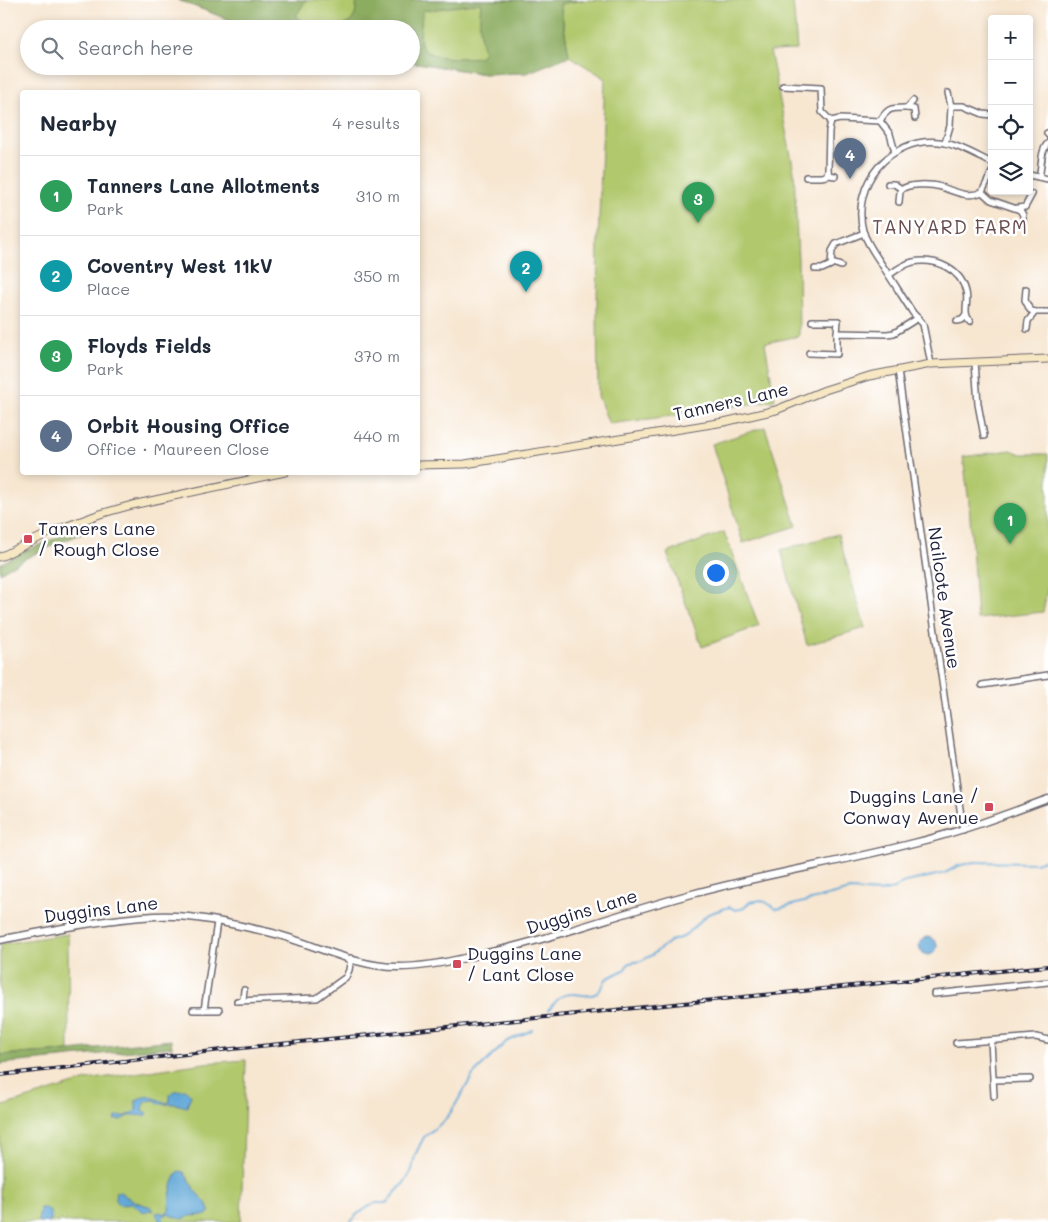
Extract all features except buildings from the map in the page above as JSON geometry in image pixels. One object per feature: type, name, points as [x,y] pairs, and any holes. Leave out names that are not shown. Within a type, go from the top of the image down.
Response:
[{"type":"main road","name":"Tanners Lane","points":[[420,466],[465,464],[724,422],[776,410],[847,382],[931,364],[1048,359]]},
{"type":"main road","points":[[0,558],[40,537],[100,514],[132,505],[271,475]]},
{"type":"street","points":[[783,86],[821,88],[822,112],[831,121]]},
{"type":"street","points":[[945,143],[950,126],[951,106],[948,93]]},
{"type":"street","points":[[907,108],[913,101]]},
{"type":"street","points":[[951,106],[964,106],[988,115]]},
{"type":"street","points":[[880,121],[888,110],[907,108],[914,109],[915,118]]},
{"type":"street","points":[[831,121],[840,119],[880,121],[890,134],[895,152]]},
{"type":"street","points":[[806,178],[826,176],[828,171],[831,121]]},
{"type":"street","points":[[931,364],[925,330],[888,275],[864,233],[861,214],[862,195],[876,168],[895,152],[915,143],[929,141],[945,143],[988,161]]},
{"type":"street","points":[[1039,177],[1043,151],[1048,143]]},
{"type":"street","points":[[828,171],[829,175],[835,176]]},
{"type":"street","points":[[1033,176],[1048,179]]},
{"type":"street","points":[[982,192],[988,180]]},
{"type":"street","points":[[888,184],[894,184],[902,189]]},
{"type":"street","points":[[899,202],[899,195],[902,189],[910,186],[937,186],[961,194],[982,192],[991,200],[1017,208],[1025,207],[1031,195]]},
{"type":"street","points":[[1017,208],[1022,213],[1023,221]]},
{"type":"street","points":[[832,263],[832,251],[836,244],[864,233]]},
{"type":"street","points":[[888,275],[913,262],[921,261],[948,267],[956,273],[966,289],[966,319],[970,322]]},
{"type":"street","points":[[816,269],[822,269],[832,263],[841,266]]},
{"type":"street","points":[[1026,289],[1026,305],[1030,310],[1048,312]]},
{"type":"street","points":[[1027,328],[1028,321],[1035,312]]},
{"type":"street","points":[[957,321],[962,320],[966,315]]},
{"type":"street","points":[[838,333],[894,333],[918,318]]},
{"type":"street","points":[[809,354],[837,354],[838,322],[812,321]]},
{"type":"street","points":[[975,362],[978,404],[984,436]]},
{"type":"street","name":"Nailcote Avenue","points":[[898,370],[963,830]]},
{"type":"street","points":[[982,685],[1048,675]]},
{"type":"street","name":"Duggins Lane","points":[[0,940],[80,925],[157,916],[217,922],[277,934],[382,966],[397,967],[432,964],[517,947],[693,894],[963,830],[1048,799]]},
{"type":"street","points":[[204,1010],[217,922]]},
{"type":"street","points":[[237,1001],[317,998],[346,976],[351,958]]},
{"type":"street","points":[[934,994],[1048,982]]},
{"type":"street","points":[[243,1000],[244,990]]},
{"type":"street","points":[[193,1010],[218,1010]]},
{"type":"street","points":[[956,1043],[1036,1037],[1048,1040]]},
{"type":"street","points":[[991,1041],[994,1096]]},
{"type":"street","points":[[993,1080],[1030,1078]]},
{"type":"green space","points":[[178,0],[535,0],[485,74],[420,63],[420,20],[230,20]]},
{"type":"green space","points":[[178,0],[306,0],[296,16],[301,20],[230,20]]},
{"type":"green space","points":[[357,0],[583,0],[560,4],[569,56],[527,73],[485,74],[420,63],[420,40],[424,49],[438,56],[480,57],[484,52],[480,34],[481,3],[422,11],[420,32],[420,20],[352,20],[355,15]]},
{"type":"green space","points":[[583,0],[793,0],[797,50],[770,51],[794,171],[799,336],[765,343],[775,400],[609,424],[598,396],[598,239],[605,78],[569,56],[560,3]]},
{"type":"green space","points":[[765,427],[797,526],[743,543],[712,444]]},
{"type":"green space","points":[[1011,450],[1021,454],[1048,454],[1048,586],[1043,612],[977,619],[969,503],[963,457]]},
{"type":"green space","points":[[82,527],[86,532],[31,556],[0,573],[0,564],[18,554]]},
{"type":"green space","points":[[724,532],[759,626],[702,647],[667,553]]},
{"type":"green space","points":[[838,534],[865,628],[807,645],[781,550]]},
{"type":"green space","points":[[68,934],[69,1051],[0,1055],[0,944]]},
{"type":"green space","points":[[171,1040],[172,1047],[0,1064],[0,1055],[69,1051]]},
{"type":"green space","points":[[246,1060],[241,1222],[0,1222],[0,1107],[87,1080],[205,1063]]},
{"type":"water","points":[[924,937],[932,937],[937,942],[935,953],[924,955],[919,950],[919,942]]},
{"type":"water","points":[[186,1090],[191,1095],[187,1107],[175,1104],[160,1104],[155,1100],[147,1101],[142,1108],[147,1113],[146,1116],[132,1115],[115,1120],[116,1117],[126,1116],[136,1111],[136,1100],[153,1097],[168,1103],[170,1095],[175,1091]]},
{"type":"water","points":[[180,1171],[184,1172],[210,1211],[207,1215],[190,1216],[184,1219],[168,1214],[163,1216],[164,1222],[160,1222],[156,1213],[161,1212],[162,1214],[169,1211],[174,1179]]},
{"type":"water","points":[[116,1192],[120,1192],[133,1201],[151,1207],[154,1211],[144,1212],[132,1204],[119,1205],[115,1198]]},
{"type":"water","points":[[40,1208],[50,1212],[50,1222],[38,1222]]},
{"type":"waterway","points":[[548,1010],[562,996],[569,994],[592,995],[597,993],[602,988],[606,979],[624,970],[629,963],[641,961],[652,955],[670,941],[683,937],[708,914],[729,907],[736,910],[744,908],[750,902],[762,900],[777,909],[850,890],[879,892],[894,889],[902,883],[945,873],[958,866],[973,862],[1036,863],[1048,858]]},
{"type":"waterway","points":[[351,1222],[356,1215],[374,1203],[386,1203],[404,1183],[412,1170],[415,1155],[424,1137],[444,1121],[473,1075],[506,1042],[532,1030]]},
{"type":"railway","points":[[0,1075],[222,1050],[1048,966]]},
{"type":"place","name":"Orbit Housing Office","points":[[850,179]]},
{"type":"place","name":"Floyds Fields","points":[[698,223]]},
{"type":"place","name":"Coventry West 11kV","points":[[526,292]]},
{"type":"place","name":"Tanners Lane / Rough Close","points":[[28,539]]},
{"type":"place","name":"Tanners Lane Allotments","points":[[1010,544]]},
{"type":"place","name":"Duggins Lane / Conway Avenue","points":[[989,807]]},
{"type":"place","name":"Duggins Lane / Lant Close","points":[[457,964]]},
{"type":"district","name":"TANYARD FARM","points":[[950,227]]}]
